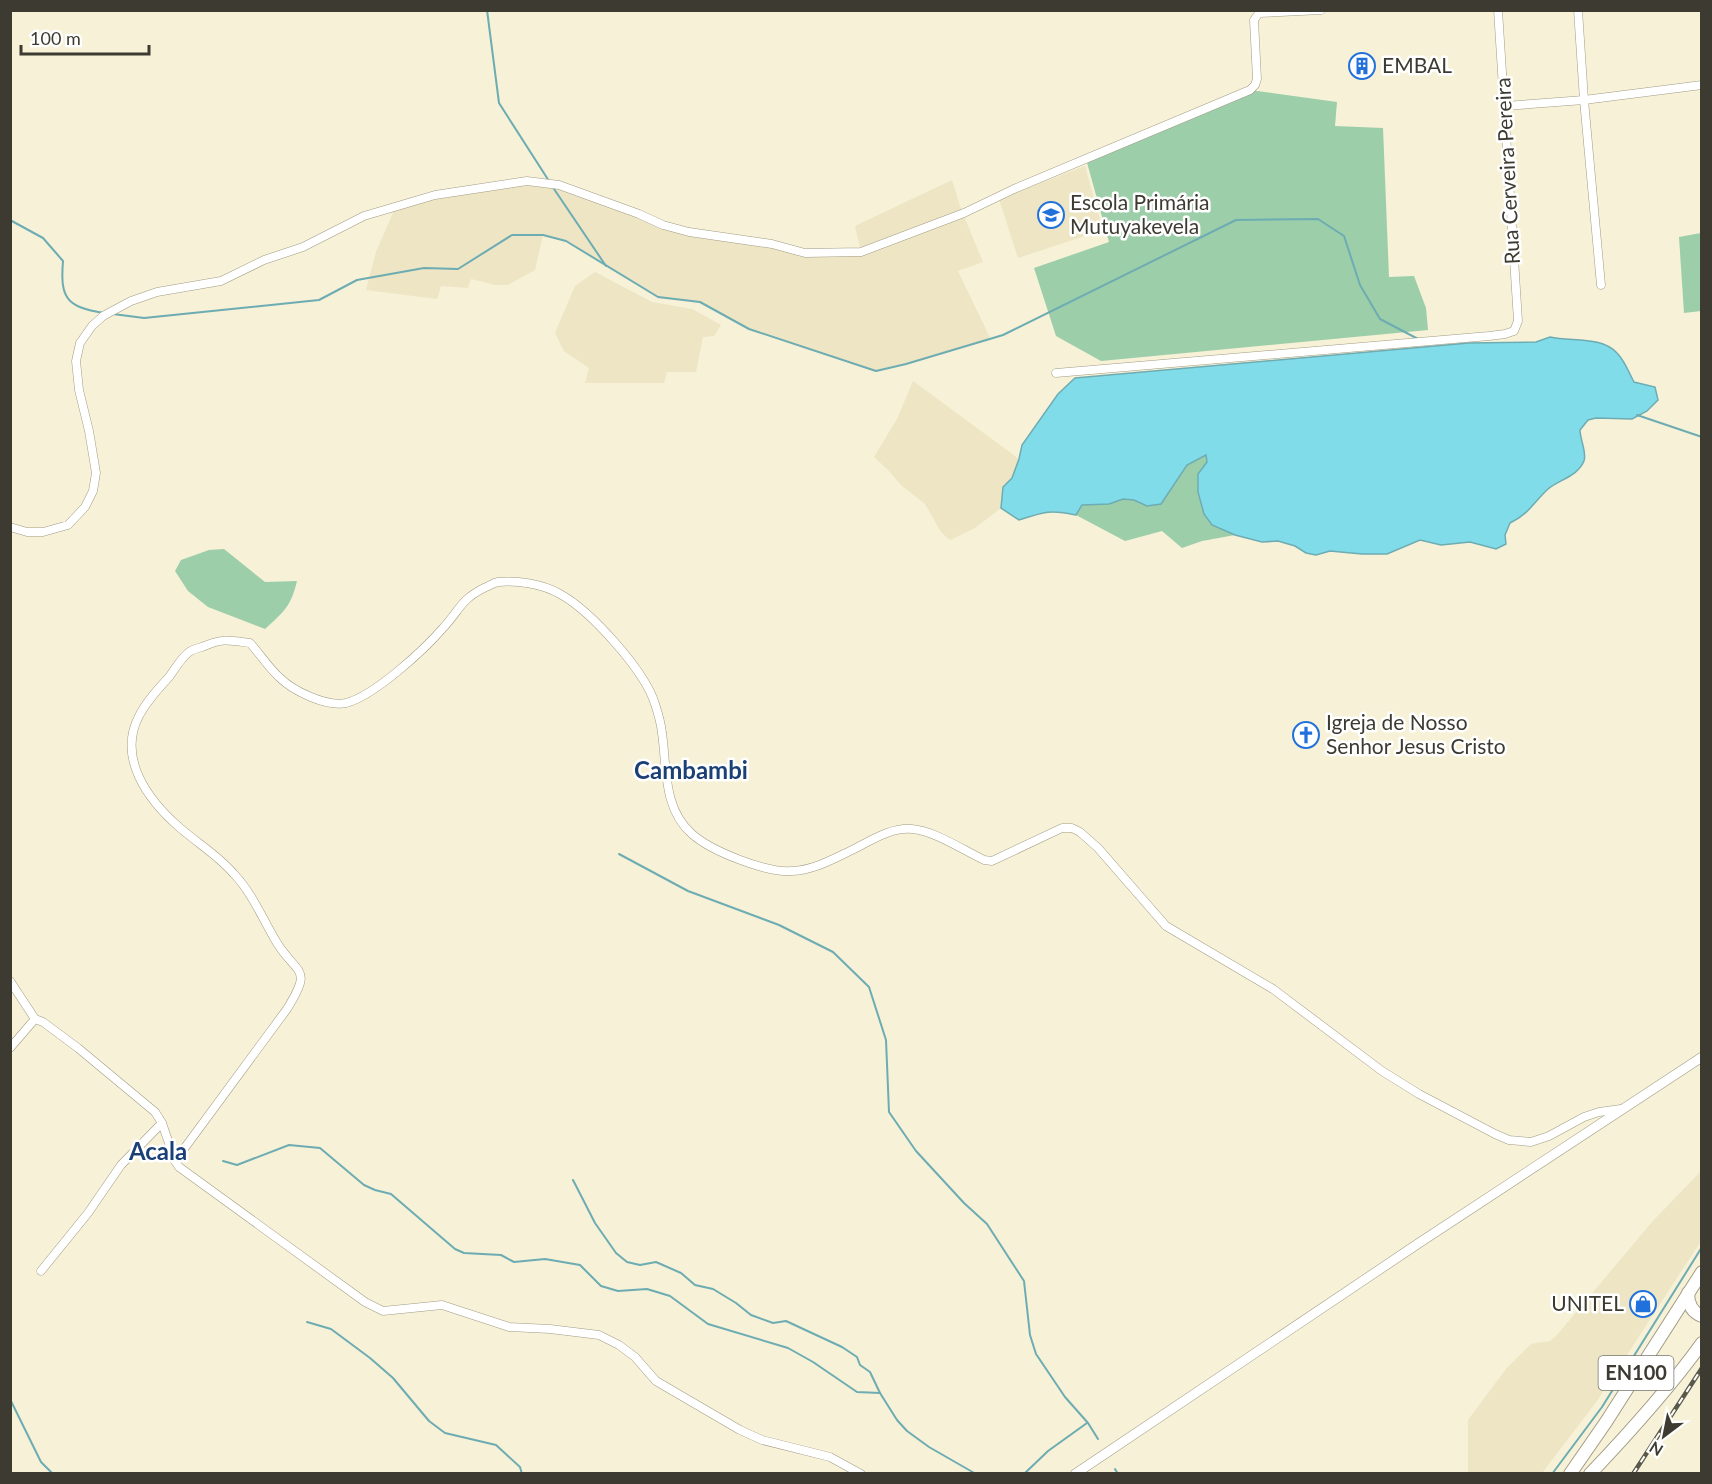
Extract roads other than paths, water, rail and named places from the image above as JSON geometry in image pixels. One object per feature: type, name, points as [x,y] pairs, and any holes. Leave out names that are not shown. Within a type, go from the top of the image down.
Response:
[{"type":"highway","name":"EN100","points":[[1570,1473],[1606,1422],[1701,1272]]},
{"type":"highway","points":[[1688,1293],[1693,1311],[1701,1316]]},
{"type":"highway","name":"EN100","points":[[1590,1473],[1653,1406],[1701,1343]]},
{"type":"street","points":[[10,527],[27,532],[52,530],[68,525],[85,507],[93,491],[96,472],[79,390],[75,361],[77,351],[92,326],[103,316],[130,302],[157,292],[221,281],[264,260],[303,247],[364,216],[435,195],[527,181],[559,185],[663,225],[689,232],[772,244],[805,253],[861,252],[964,213],[1014,189],[1250,90],[1257,79],[1255,16],[1259,13],[1321,10]]},
{"type":"street","name":"Rua Cerveira Pereira","points":[[1056,373],[1490,336],[1514,331],[1518,321],[1498,10]]},
{"type":"street","points":[[1578,10],[1601,285]]},
{"type":"street","points":[[1505,106],[1584,100],[1701,85]]},
{"type":"street","points":[[175,1161],[287,1009],[296,994],[302,976],[281,950],[255,902],[233,872],[204,845],[180,828],[158,807],[145,789],[135,769],[130,750],[137,719],[189,652],[221,639],[250,643],[280,678],[295,689],[313,698],[345,703],[366,694],[392,675],[445,626],[456,609],[470,595],[496,582],[537,585],[560,594],[592,620],[634,664],[650,687],[655,703],[662,730],[669,797],[674,811],[690,833],[717,850],[772,870],[792,872],[822,864],[886,834],[911,829],[932,835],[984,860],[992,861],[1062,828],[1072,828],[1098,848],[1166,926],[1273,989],[1391,1077],[1495,1134],[1509,1140],[1531,1142],[1549,1136],[1591,1114],[1621,1109]]},
{"type":"street","points":[[10,981],[34,1019],[43,1022],[93,1060],[155,1112],[162,1123],[179,1167],[365,1302],[383,1311],[442,1305],[509,1327],[599,1335],[619,1345],[635,1357],[656,1381],[740,1430],[762,1440],[830,1456],[861,1473]]},
{"type":"street","points":[[10,1048],[34,1019]]},
{"type":"street","points":[[1075,1473],[1701,1057]]},
{"type":"street","points":[[41,1270],[88,1213],[121,1165],[162,1123]]},
{"type":"water","points":[[1550,337],[1586,340],[1610,348],[1622,360],[1634,382],[1655,387],[1658,400],[1647,411],[1632,419],[1596,418],[1588,420],[1580,430],[1585,454],[1581,466],[1573,474],[1548,489],[1527,512],[1510,523],[1505,535],[1506,544],[1496,549],[1470,542],[1441,545],[1420,540],[1387,554],[1330,551],[1316,555],[1278,541],[1262,542],[1235,535],[1212,525],[1204,514],[1198,492],[1198,474],[1207,462],[1206,455],[1187,465],[1161,504],[1147,506],[1134,500],[1123,499],[1109,504],[1082,505],[1076,515],[1047,512],[1019,520],[1001,508],[1003,487],[1012,478],[1022,445],[1058,394],[1075,378],[1469,343],[1536,342]]},
{"type":"waterway","points":[[487,10],[499,103],[549,181]]},
{"type":"waterway","points":[[552,186],[606,266]]},
{"type":"waterway","points":[[113,314],[144,318],[319,300],[357,280],[424,268],[458,269],[512,235],[543,235],[566,241],[658,297],[700,302],[749,329],[876,371],[1003,335],[1236,220],[1318,219],[1344,236],[1360,285],[1380,319],[1420,340]]},
{"type":"waterway","points":[[10,220],[43,238],[63,261],[63,284],[68,299],[81,308],[104,313]]},
{"type":"waterway","points":[[1637,415],[1702,437]]},
{"type":"waterway","points":[[619,854],[688,891],[779,925],[833,952],[869,987],[886,1040],[889,1112],[916,1151],[964,1203],[987,1224],[1024,1281],[1030,1335],[1036,1354],[1065,1397],[1088,1423],[1098,1439]]},
{"type":"waterway","points":[[223,1161],[237,1165],[289,1145],[320,1148],[364,1185],[391,1194],[455,1249],[464,1253],[501,1255],[514,1262],[545,1259],[580,1265],[601,1286],[618,1291],[647,1289],[670,1296],[708,1324],[788,1348],[857,1392],[880,1393]]},
{"type":"waterway","points":[[573,1180],[595,1223],[616,1253],[627,1262],[640,1265],[656,1262],[681,1273],[695,1285],[713,1289],[751,1315],[773,1323],[786,1321],[842,1347],[857,1357],[860,1365],[870,1372],[880,1393],[907,1431],[929,1447],[976,1474]]},
{"type":"waterway","points":[[1552,1474],[1602,1407],[1702,1247]]},
{"type":"waterway","points":[[307,1322],[331,1329],[370,1358],[393,1378],[429,1421],[445,1433],[496,1445],[520,1467],[522,1474]]},
{"type":"waterway","points":[[10,1399],[41,1462],[53,1474]]},
{"type":"waterway","points":[[1024,1474],[1048,1451],[1087,1423]]},
{"type":"waterway","points":[[1115,1469],[1118,1474]]},
{"type":"railway","points":[[1633,1474],[1702,1368]]},
{"type":"place","name":"EMBAL","points":[[1362,66]]},
{"type":"place","name":"Escola Primária Mutuyakevela","points":[[1051,215]]},
{"type":"place","name":"Igreja de Nosso Senhor Jesus Cristo","points":[[1306,735]]},
{"type":"place","name":"UNITEL","points":[[1643,1304]]},
{"type":"district","name":"Cambambi","points":[[691,771]]},
{"type":"district","name":"Acala","points":[[158,1152]]}]
